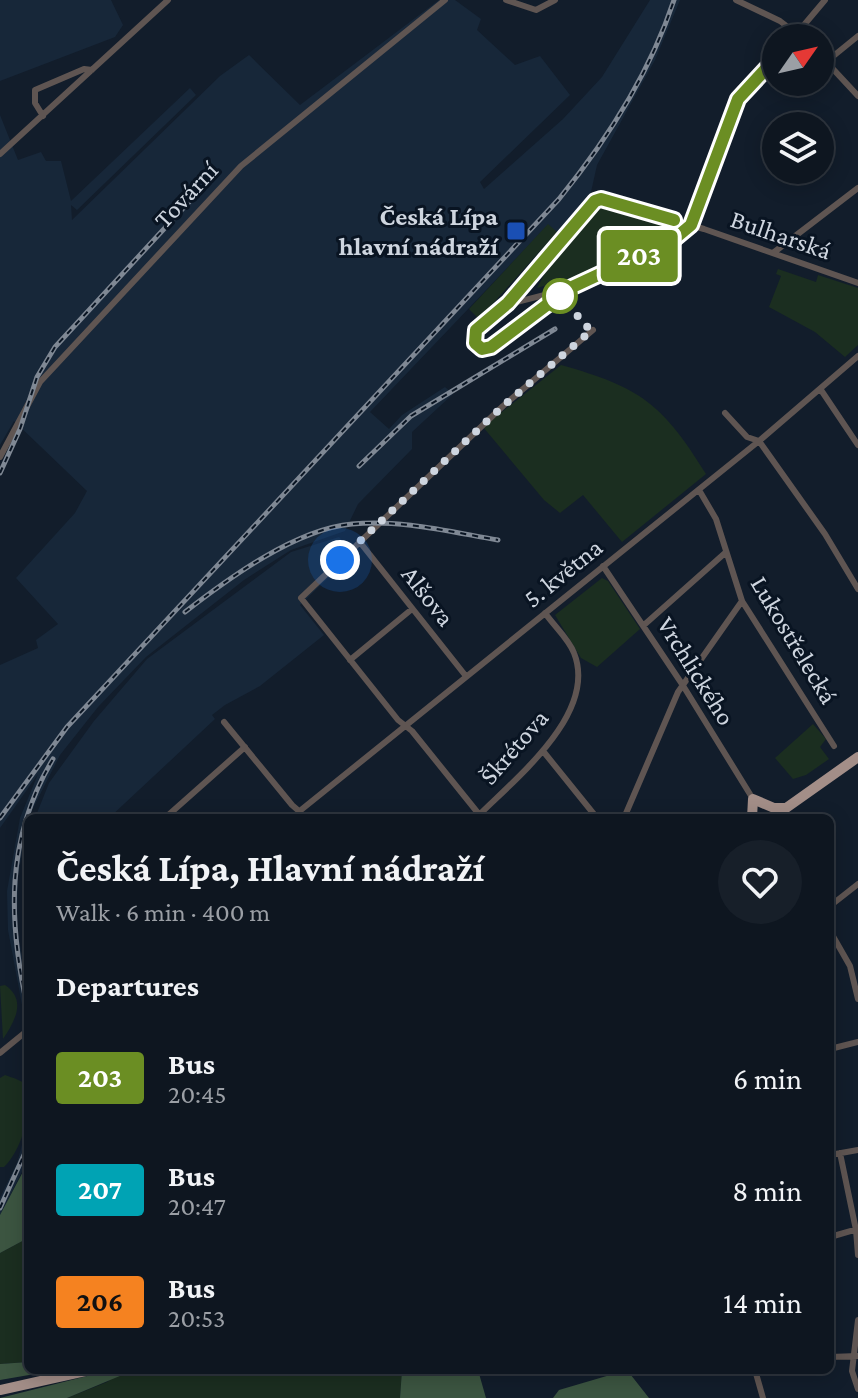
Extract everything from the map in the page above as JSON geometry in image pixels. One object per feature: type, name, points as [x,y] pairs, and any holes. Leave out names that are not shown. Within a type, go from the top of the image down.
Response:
[{"type":"main road","points":[[752,814],[753,799],[785,813],[858,757]]},
{"type":"main road","points":[[0,1390],[72,1374]]},
{"type":"street","points":[[2,152],[168,0]]},
{"type":"street","name":"Tovární","points":[[0,457],[40,382],[241,166],[445,0]]},
{"type":"street","points":[[506,0],[536,10],[555,0]]},
{"type":"street","points":[[736,0],[777,24]]},
{"type":"street","points":[[806,24],[825,0]]},
{"type":"street","points":[[834,56],[858,36]]},
{"type":"street","points":[[43,116],[35,103],[35,90],[84,69],[92,70]]},
{"type":"street","points":[[834,70],[858,96]]},
{"type":"street","points":[[691,225],[738,99],[762,73]]},
{"type":"street","points":[[773,253],[858,188]]},
{"type":"street","name":"Bulharská","points":[[568,289],[491,347],[478,348],[473,339],[476,330],[508,303],[595,201],[601,199],[691,225],[858,283]]},
{"type":"street","name":"Bulharská","points":[[508,303],[568,289],[673,240],[691,225]]},
{"type":"street","points":[[477,814],[301,598],[503,406],[593,330]]},
{"type":"street","name":"5. května","points":[[296,814],[699,490],[858,356]]},
{"type":"street","points":[[821,390],[858,445]]},
{"type":"street","points":[[725,413],[747,437],[759,441],[825,534],[858,589]]},
{"type":"street","name":"Lukostřelecká","points":[[699,490],[716,519],[742,601],[834,746]]},
{"type":"street","name":"Alšova","points":[[359,541],[465,675]]},
{"type":"street","name":"Lukostřelecká","points":[[644,625],[725,553]]},
{"type":"street","name":"Vrchlického","points":[[603,566],[682,684],[753,799]]},
{"type":"street","points":[[626,814],[682,684],[742,601]]},
{"type":"street","points":[[350,660],[412,609]]},
{"type":"street","name":"Škrétova","points":[[482,814],[543,751],[569,713],[578,692],[579,669],[574,650],[545,613]]},
{"type":"street","points":[[224,722],[302,814]]},
{"type":"street","points":[[170,814],[245,747]]},
{"type":"street","points":[[543,751],[594,814]]},
{"type":"street","points":[[834,903],[858,884]]},
{"type":"street","points":[[834,937],[854,965],[858,999]]},
{"type":"street","points":[[0,1053],[24,1033]]},
{"type":"street","points":[[834,1048],[858,1042]]},
{"type":"street","points":[[834,1154],[858,1150]]},
{"type":"street","points":[[840,1153],[857,1229],[858,1255]]},
{"type":"street","points":[[834,1236],[857,1229]]},
{"type":"street","points":[[858,1320],[852,1371],[858,1389]]},
{"type":"street","points":[[834,1357],[856,1356]]},
{"type":"street","points":[[756,1374],[763,1398]]},
{"type":"shaded area","points":[[0,0],[111,0],[123,25],[115,37],[0,81]]},
{"type":"shaded area","points":[[439,0],[455,0],[481,19],[477,30],[515,65],[540,56],[570,95],[480,182],[484,189],[563,119],[602,77],[650,0],[680,0],[655,60],[597,165],[591,192],[585,203],[557,233],[548,225],[370,412],[389,429],[402,415],[445,387],[453,394],[412,432],[412,449],[358,504],[345,531],[291,550],[244,580],[146,657],[98,707],[60,755],[30,814],[24,814],[17,929],[24,967],[24,1016],[8,930],[7,891],[20,818],[38,774],[0,828],[0,665],[38,648],[36,640],[58,624],[16,578],[75,513],[87,491],[14,421],[0,445],[0,115],[18,160],[41,152],[46,161],[61,161],[71,201],[190,88],[196,95],[77,210],[71,205],[72,220],[220,76],[249,55],[300,105]]},
{"type":"shaded area","points":[[339,537],[354,553],[300,605],[324,635],[260,686],[212,715],[215,719],[113,814],[37,814],[49,783],[94,721],[147,659],[291,552]]},
{"type":"shaded area","points":[[24,1138],[24,1168],[0,1215],[0,1198],[17,1163]]},
{"type":"green space","points":[[602,203],[680,227],[654,246],[634,255],[537,288],[551,262]]},
{"type":"green space","points":[[548,224],[557,232],[479,319],[469,309]]},
{"type":"green space","points":[[778,269],[816,282],[818,275],[858,288],[858,345],[845,357],[815,332],[769,307],[781,276],[776,274]]},
{"type":"green space","points":[[561,365],[611,381],[647,402],[676,431],[706,474],[622,542],[583,495],[560,513],[544,500],[483,427]]},
{"type":"green space","points":[[602,578],[608,581],[640,629],[597,667],[581,658],[555,615]]},
{"type":"green space","points":[[813,724],[826,739],[820,747],[829,759],[806,775],[793,779],[775,758]]},
{"type":"green space","points":[[5,985],[16,997],[17,1011],[3,1039],[0,986]]},
{"type":"green space","points":[[5,1075],[24,1083],[24,1130],[16,1151],[4,1167],[0,1167],[0,1078]]},
{"type":"green space","points":[[24,1170],[24,1240],[0,1253],[0,1215]]},
{"type":"green space","points":[[24,1240],[24,1362],[0,1364],[0,1253]]},
{"type":"green space","points":[[24,1362],[24,1374],[35,1374],[0,1380],[0,1364]]},
{"type":"green space","points":[[95,1374],[125,1374],[67,1398],[0,1398]]},
{"type":"green space","points":[[119,1374],[402,1374],[400,1398],[67,1398]]},
{"type":"green space","points":[[402,1374],[479,1374],[486,1398],[400,1398]]},
{"type":"green space","points":[[613,1374],[630,1374],[649,1398],[553,1398],[559,1390]]},
{"type":"railway","points":[[0,818],[67,727],[559,199],[626,105],[653,54],[674,0]]},
{"type":"railway","points":[[0,473],[20,429],[37,377],[55,347],[199,191]]},
{"type":"railway","points":[[359,466],[411,416],[555,329]]},
{"type":"railway","points":[[185,612],[264,557],[308,535],[331,528],[388,523],[498,540]]},
{"type":"railway","points":[[28,814],[53,759]]},
{"type":"railway","points":[[24,829],[15,882],[14,913],[24,991]]},
{"type":"railway","points":[[0,1208],[24,1155]]},
{"type":"bus line","name":"203","points":[[674,220],[601,199],[595,201],[508,303],[476,330],[473,339],[478,348],[491,347],[568,289],[673,240],[691,225],[738,99],[762,73]]},
{"type":"place","name":"Česká Lípa hlavní nádraží","points":[[516,231]]},
{"type":"route","points":[[340,560],[503,406],[591,331],[560,296]]}]
